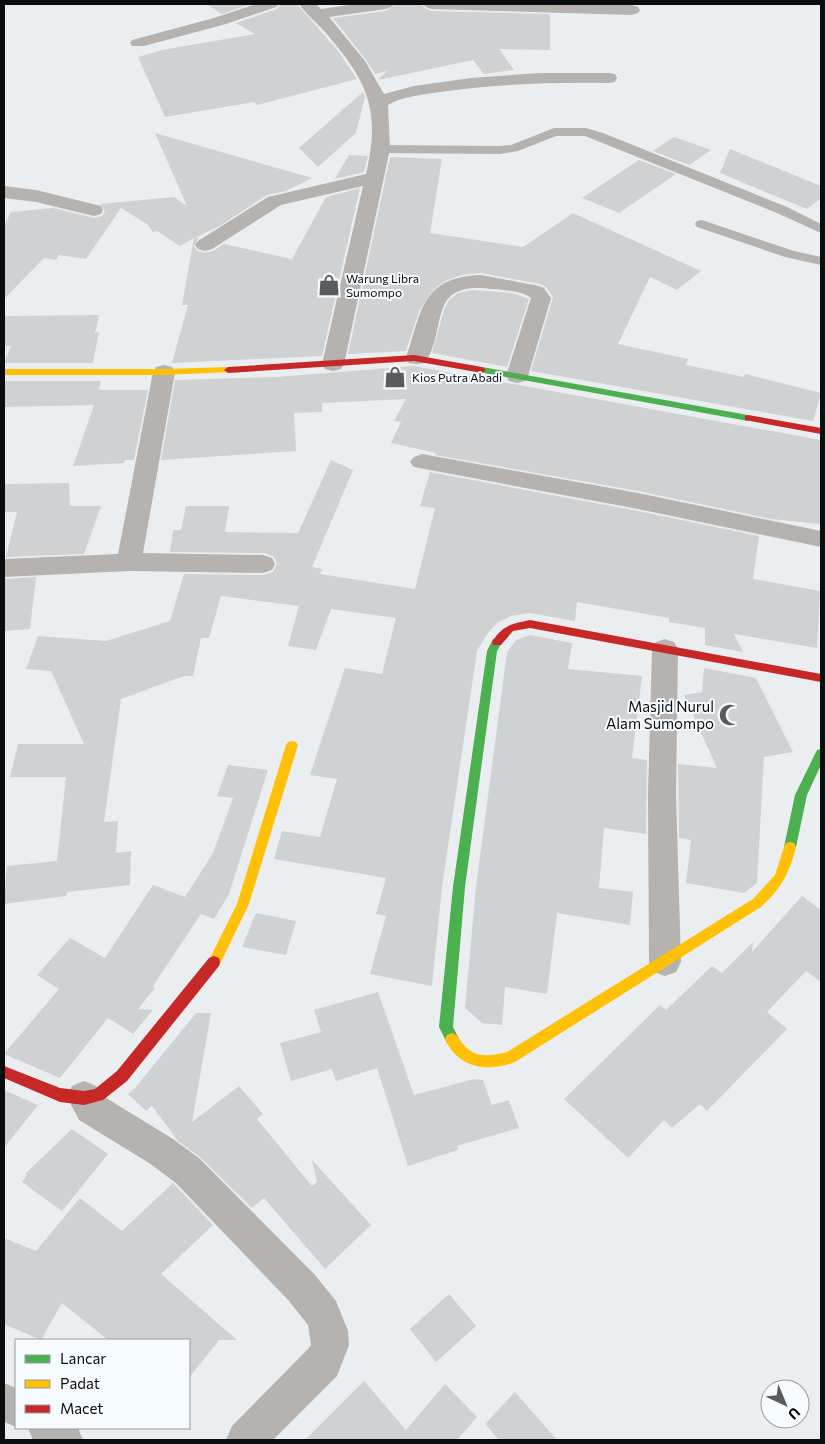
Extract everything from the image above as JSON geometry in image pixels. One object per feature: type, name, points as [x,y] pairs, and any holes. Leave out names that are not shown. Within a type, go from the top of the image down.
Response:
[{"type":"street","points":[[138,43],[220,21],[271,4]]},
{"type":"street","points":[[313,9],[386,4]]},
{"type":"street","points":[[431,4],[632,10]]},
{"type":"street","points":[[313,9],[366,77],[379,104],[381,149],[333,364]]},
{"type":"street","points":[[379,104],[384,100],[406,93],[454,85],[526,79],[609,78]]},
{"type":"street","points":[[205,245],[275,201],[374,178]]},
{"type":"street","points":[[4,192],[36,196],[94,210]]},
{"type":"street","points":[[417,358],[437,299],[450,288],[457,284],[468,282],[532,290],[537,292],[541,298],[517,376]]},
{"type":"street","points":[[4,372],[164,372],[417,358],[821,431]]},
{"type":"street","points":[[129,562],[164,372]]},
{"type":"street","points":[[422,462],[638,501],[821,539]]},
{"type":"street","points":[[4,568],[129,562],[263,564]]},
{"type":"street","points":[[821,678],[530,624],[509,627],[501,634],[492,652],[460,887],[446,1027],[453,1045],[464,1057],[480,1064],[510,1058],[665,962],[757,902],[775,888],[785,868],[801,795],[821,753]]},
{"type":"street","points":[[665,649],[662,794],[665,962]]},
{"type":"street","points":[[4,1072],[61,1096],[92,1097],[112,1087],[216,959],[243,904],[292,745]]},
{"type":"street","points":[[84,1097],[90,1108],[173,1159],[202,1184],[302,1288],[323,1314],[331,1341],[329,1352],[323,1362],[246,1440]]},
{"type":"street","points":[[49,1429],[63,1440]]},
{"type":"lane","points":[[381,149],[505,150],[554,132],[586,132],[782,210],[821,228]]},
{"type":"lane","points":[[702,224],[790,254],[821,261]]},
{"type":"building","points":[[206,4],[251,4],[222,14]]},
{"type":"building","points":[[281,4],[297,4],[338,51],[357,79],[257,105],[254,102],[165,117],[138,57],[162,50],[255,34],[236,23],[277,9]]},
{"type":"building","points":[[396,4],[421,4],[431,11],[550,14],[550,50],[499,49],[514,70],[484,74],[473,60],[378,80],[387,71],[375,74],[333,18],[386,11]]},
{"type":"building","points":[[363,92],[365,97],[356,133],[318,167],[299,148]]},
{"type":"building","points":[[155,133],[312,178],[286,191],[267,195],[221,225],[195,238],[199,238],[194,246],[197,251],[204,253],[213,251],[224,244],[292,259],[326,197],[360,188],[322,356],[172,363],[188,305],[182,305],[194,238],[180,246],[157,231],[153,232],[147,224],[121,208],[86,259],[59,255],[56,260],[44,258],[4,299],[4,226],[11,212],[53,208],[95,218],[102,216],[105,211],[100,204],[174,197],[187,206]]},
{"type":"building","points":[[674,137],[711,150],[689,165],[653,151]]},
{"type":"building","points":[[730,149],[821,186],[821,198],[807,209],[720,173]]},
{"type":"building","points":[[349,155],[368,156],[364,172],[335,179]]},
{"type":"building","points":[[390,157],[442,159],[430,233],[523,247],[573,213],[701,271],[677,290],[650,277],[618,344],[688,359],[686,365],[744,377],[745,374],[821,393],[813,421],[531,371],[553,297],[546,287],[540,284],[481,273],[461,275],[445,281],[434,289],[419,311],[406,351],[348,354]]},
{"type":"building","points":[[639,160],[676,174],[619,213],[582,198]]},
{"type":"building","points":[[472,290],[513,293],[529,299],[507,367],[432,353],[444,310],[449,300],[458,293]]},
{"type":"building","points":[[99,315],[95,333],[99,332],[93,363],[4,363],[11,346],[4,346],[4,316]]},
{"type":"building","points":[[414,366],[821,440],[821,524],[771,519],[638,491],[435,455],[436,453],[391,443],[401,422],[394,421],[406,399],[322,403],[322,412],[294,413],[296,451],[161,460],[175,380],[276,377]]},
{"type":"building","points":[[4,381],[101,381],[99,390],[148,390],[134,460],[125,460],[124,463],[73,466],[94,405],[4,407]]},
{"type":"building","points":[[331,460],[353,470],[312,567],[322,569],[320,574],[415,589],[435,508],[420,506],[430,472],[759,536],[753,579],[820,591],[817,648],[734,634],[743,652],[705,645],[705,628],[669,622],[669,618],[577,602],[575,621],[530,613],[511,616],[497,623],[487,634],[477,651],[442,887],[432,986],[370,974],[386,916],[376,914],[386,878],[274,859],[282,831],[320,837],[337,779],[310,775],[345,668],[382,674],[396,618],[331,609],[316,650],[288,646],[299,606],[221,596],[209,638],[201,638],[193,676],[184,676],[121,699],[104,822],[118,821],[116,853],[131,851],[130,885],[67,892],[66,896],[4,904],[7,866],[57,861],[66,777],[10,777],[18,744],[84,744],[51,671],[26,669],[38,636],[106,641],[170,621],[184,574],[263,575],[273,572],[277,563],[273,556],[264,553],[170,552],[173,530],[181,530],[186,506],[229,506],[225,532],[298,533]]},
{"type":"building","points":[[69,483],[70,506],[101,506],[84,554],[6,557],[17,512],[4,512],[4,484]]},
{"type":"building","points":[[36,577],[30,629],[4,631],[4,579]]},
{"type":"building","points":[[530,635],[572,643],[568,669],[642,676],[632,758],[647,760],[646,834],[604,828],[599,888],[633,892],[630,925],[557,913],[547,994],[505,987],[502,1025],[482,1023],[465,1008],[476,887],[507,652],[516,640]]},
{"type":"building","points":[[704,668],[756,678],[793,752],[764,757],[757,883],[744,893],[686,883],[691,840],[679,838],[678,764],[717,768],[684,695],[702,692]]},
{"type":"building","points":[[228,765],[268,770],[229,894],[214,919],[201,914],[153,986],[155,988],[138,1009],[153,1010],[133,1034],[108,1018],[60,1078],[4,1054],[59,989],[37,975],[70,938],[105,958],[153,885],[185,897],[213,853],[233,798],[217,796]]},
{"type":"building","points":[[802,896],[821,910],[821,982],[806,971],[767,1012],[787,1029],[707,1111],[700,1104],[672,1128],[664,1120],[628,1158],[564,1099],[660,1005],[666,1010],[712,966],[722,973],[753,942],[752,952]]},
{"type":"building","points":[[256,913],[296,921],[286,955],[242,947]]},
{"type":"building","points":[[378,992],[414,1095],[474,1079],[483,1080],[492,1105],[509,1100],[519,1128],[457,1146],[458,1150],[408,1166],[377,1068],[336,1081],[332,1069],[291,1081],[280,1043],[321,1032],[314,1010]]},
{"type":"building","points":[[196,1013],[211,1013],[192,1122],[239,1086],[263,1114],[257,1119],[312,1186],[317,1182],[312,1160],[371,1225],[325,1269],[264,1198],[252,1208],[201,1158],[178,1141],[152,1106],[146,1111],[128,1094],[135,1088]]},
{"type":"building","points":[[4,1090],[38,1105],[4,1148]]},
{"type":"building","points":[[72,1129],[108,1154],[62,1211],[22,1182],[27,1175],[25,1174]]},
{"type":"building","points":[[173,1183],[213,1225],[161,1274],[237,1340],[219,1340],[190,1377],[190,1339],[107,1339],[62,1303],[42,1339],[4,1324],[4,1238],[36,1251],[80,1198],[122,1231]]},
{"type":"building","points":[[449,1294],[476,1326],[436,1362],[410,1329]]},
{"type":"building","points":[[364,1381],[406,1430],[445,1384],[477,1417],[457,1440],[305,1440]]},
{"type":"building","points":[[515,1392],[557,1440],[499,1440],[485,1424]]},
{"type":"traffic: fast","points":[[482,370],[748,418]]},
{"type":"traffic: fast","points":[[452,1039],[446,1027],[459,887],[492,651],[497,642]]},
{"type":"traffic: fast","points":[[790,847],[801,795],[821,753]]},
{"type":"traffic: slow","points":[[4,372],[228,370]]},
{"type":"traffic: slow","points":[[214,962],[243,904],[292,745]]},
{"type":"traffic: slow","points":[[452,1039],[464,1054],[476,1061],[491,1062],[510,1058],[757,903],[776,884],[783,872],[790,847]]},
{"type":"traffic: jam","points":[[228,370],[414,358],[482,370]]},
{"type":"traffic: jam","points":[[748,418],[821,431]]},
{"type":"traffic: jam","points":[[497,642],[510,628],[530,624],[821,678]]},
{"type":"traffic: jam","points":[[4,1072],[60,1095],[84,1098],[98,1095],[122,1076],[214,962]]},
{"type":"place","name":"Warung Libra Sumompo","points":[[329,285]]},
{"type":"place","name":"Kios Putra Abadi","points":[[395,377]]},
{"type":"place","name":"Masjid Nurul Alam Sumompo","points":[[730,715]]}]
